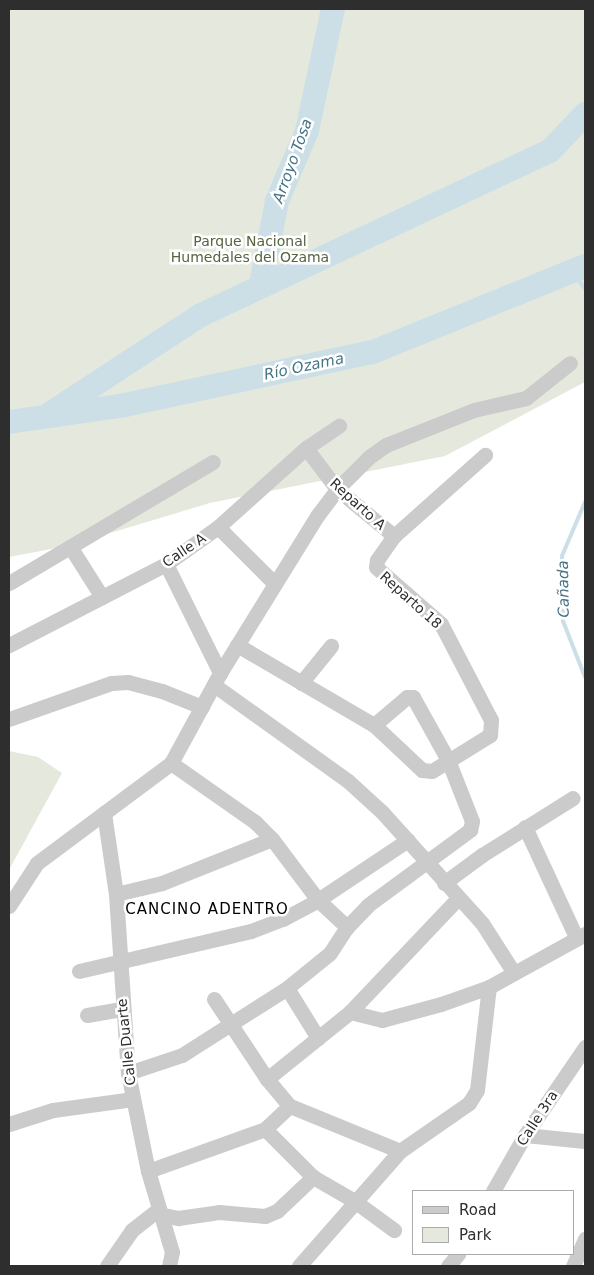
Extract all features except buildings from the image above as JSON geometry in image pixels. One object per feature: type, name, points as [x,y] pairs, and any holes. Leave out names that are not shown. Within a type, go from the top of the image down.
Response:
[{"type":"street","points":[[9,906],[37,863],[171,762],[217,679],[274,583],[337,489],[386,445],[474,410],[526,398],[570,363]]},
{"type":"street","name":"Calle A","points":[[9,645],[166,564],[218,527],[306,448],[339,426]]},
{"type":"street","name":"Reparto A","points":[[306,448],[337,489],[394,536]]},
{"type":"street","name":"Reparto 18","points":[[448,760],[490,735],[491,720],[441,624],[379,572],[377,560],[394,536],[485,454]]},
{"type":"street","points":[[9,582],[71,548],[213,462]]},
{"type":"street","points":[[218,527],[274,583]]},
{"type":"street","points":[[71,548],[102,597]]},
{"type":"street","points":[[166,564],[217,679],[348,781],[408,840],[498,944],[514,973]]},
{"type":"street","points":[[237,645],[374,725],[422,770],[432,771],[448,760]]},
{"type":"street","points":[[301,683],[331,646]]},
{"type":"street","points":[[9,719],[112,683],[128,682],[145,686],[202,707]]},
{"type":"street","points":[[128,1073],[182,1055],[287,988],[325,959],[347,926],[368,905],[472,827],[448,760],[413,697],[407,697],[374,725]]},
{"type":"street","points":[[171,762],[222,796],[272,839],[318,900],[347,926]]},
{"type":"street","points":[[444,883],[525,827],[573,798]]},
{"type":"street","name":"Calle Duarte","points":[[104,813],[116,894],[122,1009],[128,1073],[148,1171],[163,1215],[172,1252],[169,1266]]},
{"type":"street","points":[[350,1012],[382,1020],[489,987],[581,937],[525,827]]},
{"type":"street","points":[[116,894],[162,883],[272,839]]},
{"type":"street","points":[[79,971],[251,931],[318,900],[408,840]]},
{"type":"street","points":[[267,1079],[350,1012],[458,898]]},
{"type":"street","points":[[299,1266],[354,1200],[400,1151],[469,1103],[477,1090],[489,987]]},
{"type":"street","points":[[287,988],[318,1038]]},
{"type":"street","points":[[214,999],[267,1079],[290,1106],[400,1151]]},
{"type":"street","points":[[86,1015],[122,1009]]},
{"type":"street","name":"Calle 3ra","points":[[494,1190],[525,1135],[585,1047]]},
{"type":"street","points":[[9,1124],[53,1110],[133,1099]]},
{"type":"street","points":[[148,1171],[266,1129],[290,1106]]},
{"type":"street","points":[[266,1129],[313,1177],[354,1200],[394,1230]]},
{"type":"street","points":[[525,1135],[585,1141]]},
{"type":"street","points":[[107,1266],[132,1230],[142,1220],[154,1213],[178,1218],[219,1212],[265,1216],[277,1211],[313,1177]]},
{"type":"street","points":[[573,1266],[585,1239]]},
{"type":"street","points":[[448,1266],[457,1255]]},
{"type":"green space","name":"Parque Nacional Humedales del Ozama","points":[[9,9],[585,9],[585,382],[445,456],[210,503],[67,546],[9,557]]},
{"type":"green space","points":[[9,751],[38,757],[62,773],[9,870]]},
{"type":"waterway","name":"Arroyo Tosa","points":[[261,284],[277,201],[307,131],[333,9]]},
{"type":"waterway","points":[[51,413],[201,315],[550,151],[585,114]]},
{"type":"waterway","name":"Río Ozama","points":[[9,422],[125,405],[373,352],[585,266]]},
{"type":"waterway","name":"Cañada","points":[[573,273],[585,289]]},
{"type":"waterway","name":"Cañada","points":[[585,502],[562,556],[563,621],[585,677]]},
{"type":"district","name":"CANCINO ADENTRO","points":[[207,910]]}]
